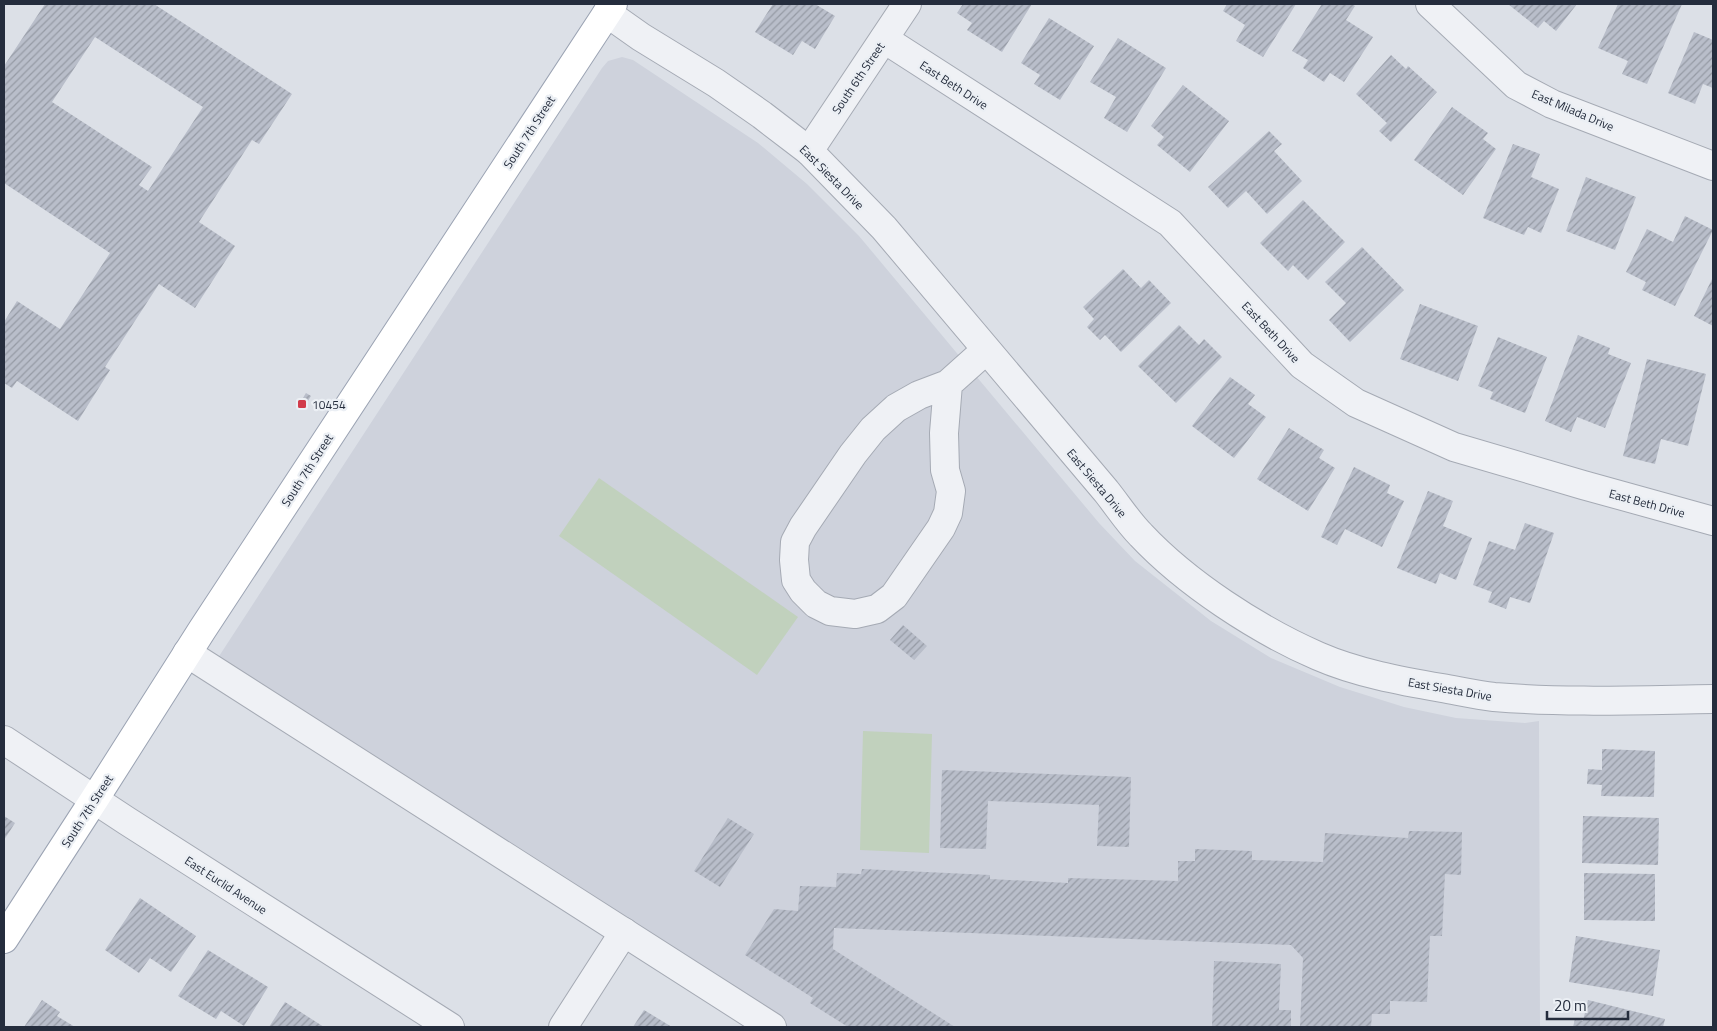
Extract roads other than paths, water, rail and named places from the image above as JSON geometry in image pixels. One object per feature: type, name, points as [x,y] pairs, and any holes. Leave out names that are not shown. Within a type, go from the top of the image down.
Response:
[{"type":"main road","name":"South 7th Street","points":[[4,939],[186,653],[610,9]]},
{"type":"street","name":"South 6th Street","points":[[809,151],[908,4]]},
{"type":"street","name":"East Milada Drive","points":[[1430,4],[1516,85],[1552,104],[1713,166]]},
{"type":"street","name":"East Siesta Drive","points":[[610,9],[641,37],[716,83],[809,151],[884,228],[1148,541],[1182,573],[1232,609],[1319,657],[1369,673],[1410,682],[1493,697],[1582,700],[1713,699]]},
{"type":"street","name":"East Beth Drive","points":[[884,39],[1170,223],[1302,365],[1356,403],[1454,446],[1583,485],[1713,521]]},
{"type":"street","points":[[948,384],[944,432],[945,470],[951,491],[948,512],[941,528],[894,596],[877,609],[855,614],[830,611],[816,604],[796,580],[795,542],[803,527],[853,454],[873,429],[896,408],[919,395],[948,384],[986,350]]},
{"type":"street","points":[[186,653],[772,1027]]},
{"type":"street","name":"East Euclid Avenue","points":[[4,740],[94,800],[450,1027]]},
{"type":"street","points":[[563,1027],[624,932]]},
{"type":"place","name":"10454","points":[[302,404]]}]
